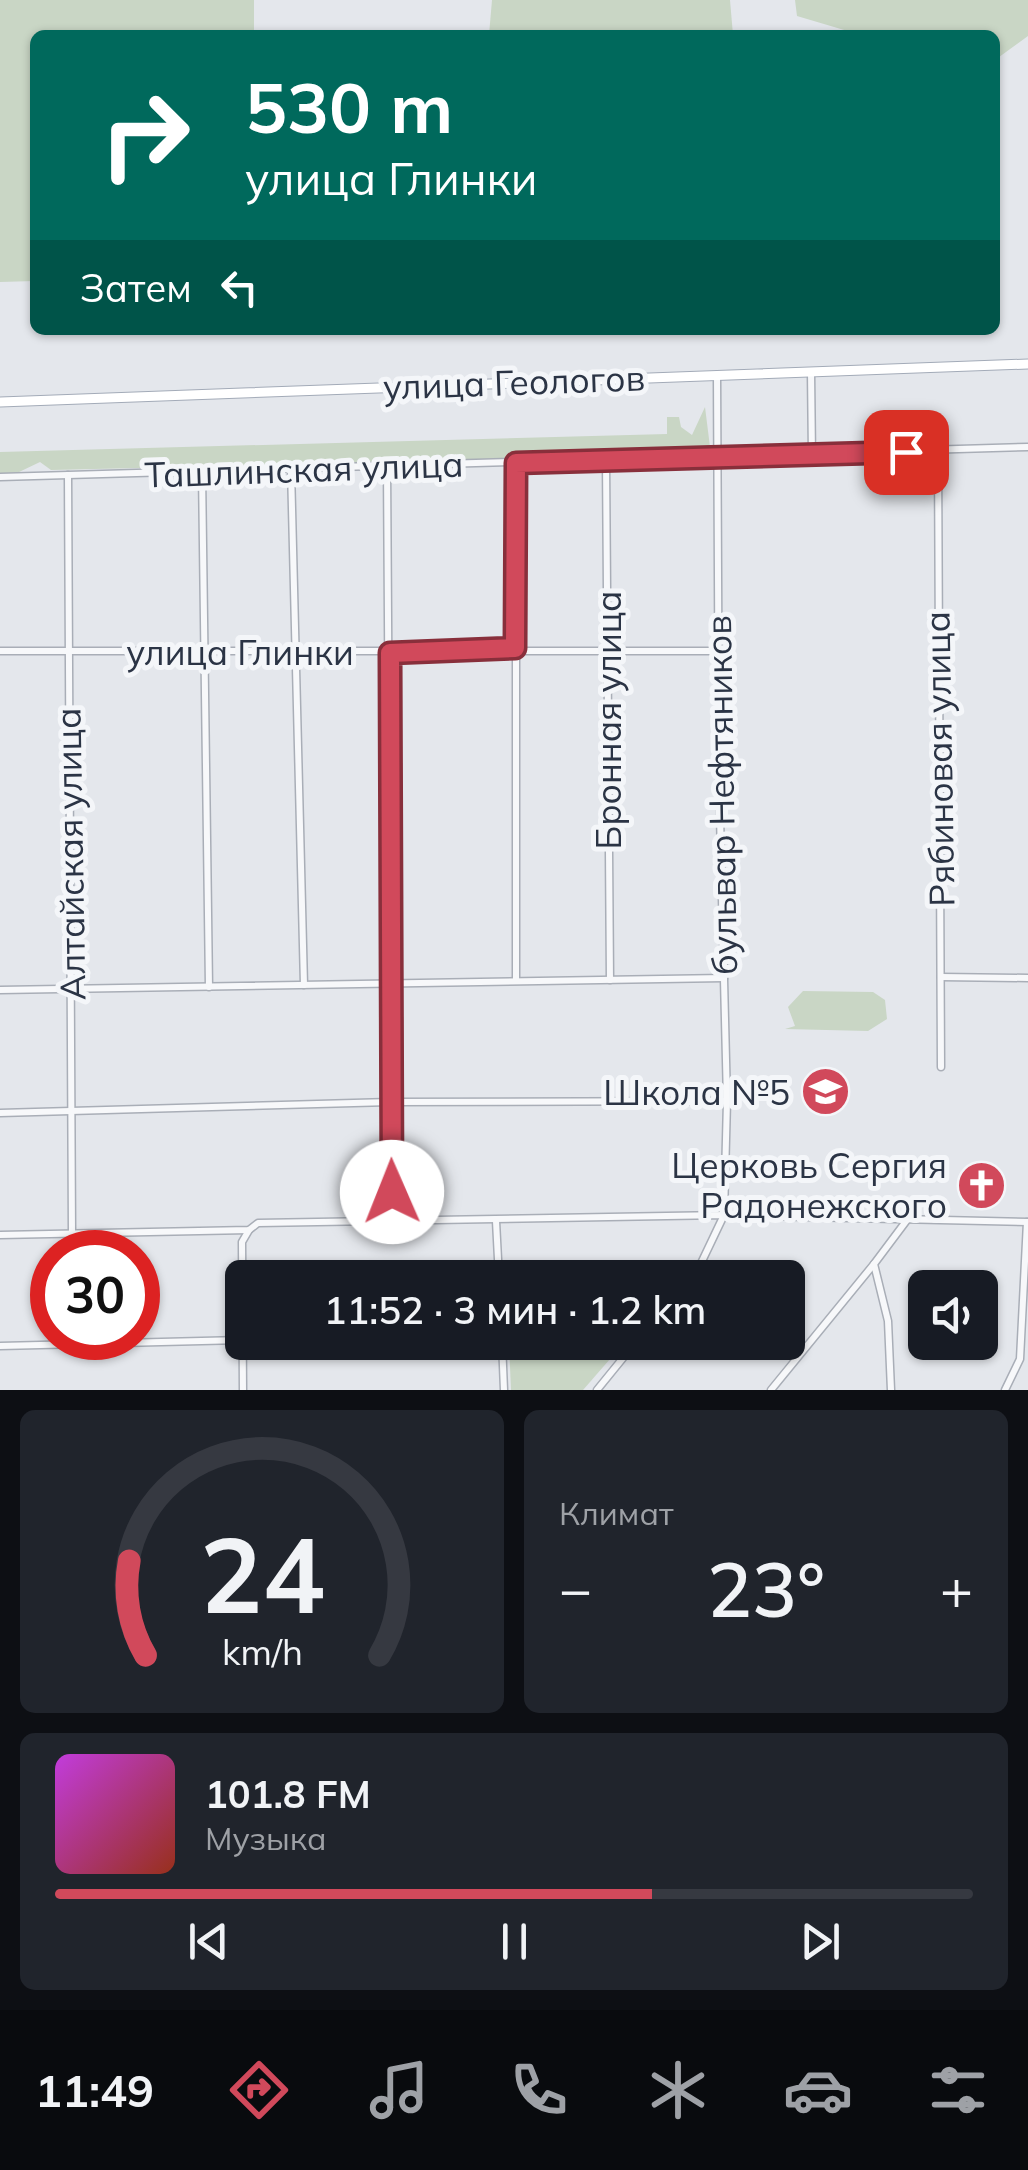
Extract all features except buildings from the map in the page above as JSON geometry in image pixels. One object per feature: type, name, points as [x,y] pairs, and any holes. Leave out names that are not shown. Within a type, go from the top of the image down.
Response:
[{"type":"main road","name":"улица Геологов","points":[[0,402],[1028,364]]},
{"type":"street","points":[[812,371],[812,457]]},
{"type":"street","name":"бульвар Нефтяников","points":[[716,374],[727,1101],[724,1215]]},
{"type":"street","name":"Ташлинская улица","points":[[0,477],[812,457],[1028,447]]},
{"type":"street","name":"Рябиновая улица","points":[[938,451],[936,726],[941,1067]]},
{"type":"street","name":"Бронная улица","points":[[606,461],[610,980]]},
{"type":"street","points":[[516,463],[516,980]]},
{"type":"street","points":[[387,466],[392,1223]]},
{"type":"street","points":[[291,470],[304,985]]},
{"type":"street","points":[[202,472],[209,987]]},
{"type":"street","name":"Алтайская улица","points":[[68,476],[72,1230]]},
{"type":"street","name":"улица Глинки","points":[[0,652],[719,650]]},
{"type":"street","points":[[942,977],[1028,978]]},
{"type":"street","points":[[0,990],[724,978]]},
{"type":"street","points":[[0,1114],[390,1102],[727,1101]]},
{"type":"street","points":[[703,1260],[724,1215]]},
{"type":"street","points":[[242,1260],[242,1242],[258,1223],[724,1215],[1028,1222],[1020,1359],[1005,1390]]},
{"type":"street","points":[[770,1390],[908,1219]]},
{"type":"street","points":[[496,1220],[498,1260]]},
{"type":"street","points":[[160,1232],[249,1230]]},
{"type":"street","points":[[0,1234],[30,1234]]},
{"type":"street","points":[[874,1264],[888,1321],[891,1390]]},
{"type":"street","points":[[0,1346],[225,1340]]},
{"type":"street","points":[[242,1360],[243,1390]]},
{"type":"street","points":[[503,1360],[504,1390]]},
{"type":"street","points":[[597,1390],[621,1360]]},
{"type":"green space","points":[[0,0],[254,0],[254,30],[30,30],[30,281],[0,282]]},
{"type":"green space","points":[[492,0],[730,0],[733,30],[489,30]]},
{"type":"green space","points":[[795,0],[1028,0],[1028,36],[1000,56],[1000,30],[844,30],[797,16]]},
{"type":"green space","points":[[705,407],[711,455],[436,460],[422,456],[396,462],[51,470],[40,462],[17,473],[0,474],[0,452],[667,434],[667,417],[679,417],[681,427],[692,435]]},
{"type":"green space","points":[[803,991],[873,992],[885,1000],[887,1019],[868,1031],[785,1029],[795,1026],[788,1007]]},
{"type":"green space","points":[[510,1360],[609,1360],[583,1390],[511,1390]]},
{"type":"place","name":"Школа №5","points":[[825,1092]]},
{"type":"place","name":"Церковь Сергия Радонежского","points":[[982,1185]]},
{"type":"route","points":[[392,1192],[390,653],[515,648],[516,463],[906,452]]}]
